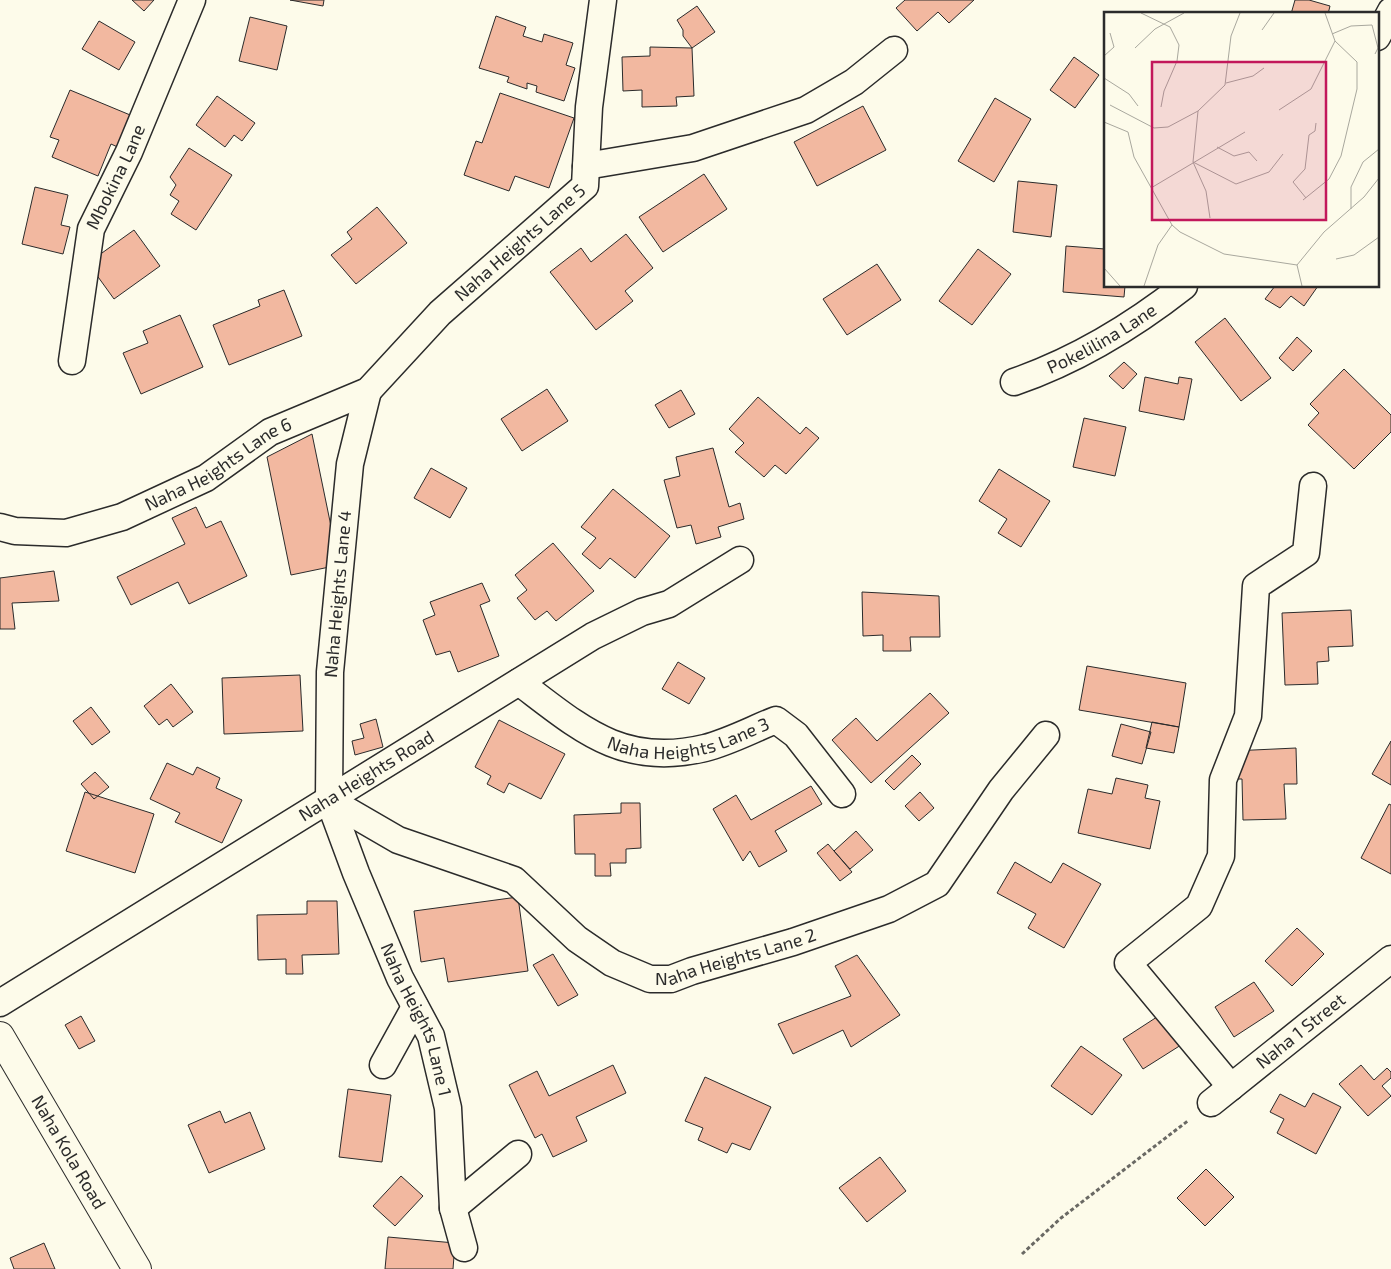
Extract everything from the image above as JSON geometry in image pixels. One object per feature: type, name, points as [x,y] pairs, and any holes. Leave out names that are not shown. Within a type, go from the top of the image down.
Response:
[{"type":"street","name":"Mbokina Lane","points":[[72,361],[91,229],[129,152],[192,0]]},
{"type":"street","name":"Naha Heights Lane 5","points":[[368,391],[440,313],[585,186],[589,107],[603,0]]},
{"type":"street","points":[[1378,35],[1391,11]]},
{"type":"street","points":[[586,166],[693,148],[806,110],[854,82],[894,50]]},
{"type":"street","name":"Pokelilina Lane","points":[[1014,382],[1059,365],[1152,311],[1181,288]]},
{"type":"street","name":"Naha Heights Lane 6","points":[[0,527],[16,532],[66,533],[122,517],[206,478],[270,432],[368,391]]},
{"type":"street","name":"Naha Heights Lane 4","points":[[329,800],[332,652],[350,464],[368,391]]},
{"type":"street","points":[[1221,1095],[1128,962],[1199,906],[1221,856],[1223,780],[1248,716],[1256,586],[1306,554],[1312,486]]},
{"type":"street","name":"Naha Heights Road","points":[[0,1003],[593,636],[642,612],[669,604],[740,560]]},
{"type":"street","name":"Naha Heights Lane 3","points":[[519,682],[581,729],[619,748],[651,754],[705,748],[776,720],[796,734],[842,794]]},
{"type":"street","name":"Naha Heights Lane 2","points":[[329,800],[398,840],[514,880],[577,939],[612,964],[650,979],[671,979],[692,971],[793,942],[881,912],[937,884],[1001,790],[1046,734]]},
{"type":"street","name":"Naha Heights Lane 1","points":[[329,800],[356,873],[400,978],[431,1036],[448,1108],[453,1208],[464,1248]]},
{"type":"street","name":"Naha 1 Street","points":[[1221,1095],[1391,959]]},
{"type":"street","points":[[383,1065],[415,1007]]},
{"type":"street","name":"Naha Kola Road","points":[[0,1036],[137,1269]]},
{"type":"street","points":[[453,1208],[518,1154]]},
{"type":"path","points":[[1022,1254],[1062,1218],[1221,1095]]},
{"type":"building","points":[[132,0],[154,0],[144,11]]},
{"type":"building","points":[[290,0],[324,0],[323,6]]},
{"type":"building","points":[[905,0],[974,0],[949,23],[938,12],[917,31],[896,8]]},
{"type":"building","points":[[1295,0],[1309,0],[1330,6],[1328,12],[1292,12]]},
{"type":"building","points":[[697,6],[715,32],[692,48],[683,36],[683,30],[677,20]]},
{"type":"building","points":[[496,16],[526,27],[523,36],[542,42],[544,34],[573,43],[566,65],[575,68],[564,101],[536,92],[537,86],[527,83],[527,89],[507,82],[509,77],[479,68]]},
{"type":"building","points":[[250,17],[287,26],[277,70],[239,61]]},
{"type":"building","points":[[99,21],[135,42],[119,70],[82,49]]},
{"type":"building","points":[[650,47],[692,48],[694,96],[676,97],[677,106],[642,107],[642,90],[623,91],[622,57],[650,56]]},
{"type":"building","points":[[1074,57],[1099,75],[1075,108],[1050,90]]},
{"type":"building","points":[[70,90],[135,117],[122,149],[111,144],[98,176],[52,157],[59,140],[50,137]]},
{"type":"building","points":[[500,93],[574,118],[549,188],[515,176],[509,191],[464,175],[476,141],[482,143]]},
{"type":"building","points":[[217,96],[255,123],[242,141],[234,135],[225,147],[196,125]]},
{"type":"building","points":[[995,98],[1031,119],[994,182],[958,161]]},
{"type":"building","points":[[863,106],[886,150],[817,186],[794,142]]},
{"type":"building","points":[[189,148],[232,175],[196,230],[171,214],[179,201],[170,195],[176,185],[170,177]]},
{"type":"building","points":[[704,174],[727,209],[663,252],[639,217]]},
{"type":"building","points":[[1018,181],[1057,185],[1051,237],[1013,232]]},
{"type":"building","points":[[35,187],[68,195],[61,225],[70,227],[63,254],[22,244]]},
{"type":"building","points":[[377,207],[407,243],[356,284],[331,255],[352,239],[347,232]]},
{"type":"building","points":[[134,230],[160,266],[114,299],[88,263]]},
{"type":"building","points":[[626,234],[653,268],[625,291],[633,301],[596,330],[550,272],[581,248],[591,262]]},
{"type":"building","points":[[1066,246],[1104,249],[1104,288],[1125,288],[1124,297],[1063,292]]},
{"type":"building","points":[[978,249],[1011,274],[972,325],[939,301]]},
{"type":"building","points":[[877,264],[901,300],[847,335],[823,299]]},
{"type":"building","points":[[1273,288],[1317,288],[1304,306],[1291,296],[1280,308],[1265,299]]},
{"type":"building","points":[[284,290],[302,336],[229,365],[213,325],[260,306],[258,300]]},
{"type":"building","points":[[180,315],[203,367],[141,394],[123,353],[148,343],[143,331]]},
{"type":"building","points":[[1225,318],[1271,378],[1241,401],[1195,342]]},
{"type":"building","points":[[1297,337],[1312,351],[1293,371],[1279,358]]},
{"type":"building","points":[[1124,362],[1137,374],[1123,389],[1109,376]]},
{"type":"building","points":[[1344,369],[1391,415],[1391,432],[1354,469],[1308,425],[1319,413],[1310,404]]},
{"type":"building","points":[[1145,377],[1178,384],[1179,377],[1192,379],[1184,420],[1139,411]]},
{"type":"building","points":[[547,389],[568,421],[522,451],[501,419]]},
{"type":"building","points":[[681,390],[695,414],[669,428],[655,405]]},
{"type":"building","points":[[758,397],[800,434],[806,427],[819,438],[786,474],[775,465],[764,477],[735,452],[744,443],[729,429]]},
{"type":"building","points":[[1084,418],[1126,427],[1115,476],[1073,467]]},
{"type":"building","points":[[312,434],[339,565],[291,575],[267,457]]},
{"type":"building","points":[[713,448],[729,507],[740,503],[744,519],[718,527],[721,537],[696,544],[691,525],[677,528],[664,480],[680,476],[676,457]]},
{"type":"building","points":[[431,468],[467,488],[450,518],[414,498]]},
{"type":"building","points":[[999,469],[1050,501],[1021,547],[998,533],[1007,519],[979,501]]},
{"type":"building","points":[[613,489],[670,536],[635,578],[610,558],[600,569],[582,554],[596,538],[581,527]]},
{"type":"building","points":[[196,507],[206,528],[221,521],[247,576],[189,604],[178,582],[131,605],[117,577],[185,544],[172,518]]},
{"type":"building","points":[[553,543],[594,591],[556,621],[547,611],[535,620],[517,598],[527,590],[515,575]]},
{"type":"building","points":[[54,571],[59,601],[12,603],[15,629],[0,629],[0,578]]},
{"type":"building","points":[[482,583],[490,601],[480,605],[499,656],[458,672],[450,651],[436,655],[423,620],[435,615],[430,602]]},
{"type":"building","points":[[862,592],[939,596],[940,637],[910,637],[911,651],[883,651],[883,635],[863,636]]},
{"type":"building","points":[[1351,610],[1353,646],[1328,647],[1329,661],[1317,662],[1318,684],[1285,685],[1282,613]]},
{"type":"building","points":[[678,662],[705,678],[689,704],[662,689]]},
{"type":"building","points":[[1087,666],[1186,683],[1179,727],[1079,710]]},
{"type":"building","points":[[300,675],[303,731],[224,734],[222,678]]},
{"type":"building","points":[[171,684],[193,712],[173,727],[167,719],[159,725],[144,706]]},
{"type":"building","points":[[930,693],[949,713],[871,783],[832,740],[856,718],[877,741]]},
{"type":"building","points":[[91,707],[110,732],[92,745],[73,721]]},
{"type":"building","points":[[376,719],[383,747],[355,755],[352,741],[364,738],[360,724]]},
{"type":"building","points":[[499,720],[565,754],[541,799],[509,783],[504,793],[487,784],[491,776],[475,767]]},
{"type":"building","points":[[1152,722],[1179,727],[1174,753],[1146,748]]},
{"type":"building","points":[[1121,724],[1151,732],[1142,764],[1112,756]]},
{"type":"building","points":[[1391,741],[1391,785],[1372,774]]},
{"type":"building","points":[[1296,748],[1297,784],[1284,784],[1286,819],[1243,820],[1242,779],[1233,779],[1232,751]]},
{"type":"building","points":[[912,755],[921,764],[894,790],[885,781]]},
{"type":"building","points":[[167,763],[193,775],[197,767],[220,778],[216,788],[242,800],[222,843],[175,822],[180,813],[150,799]]},
{"type":"building","points":[[95,772],[109,787],[94,799],[81,784]]},
{"type":"building","points":[[1116,778],[1148,785],[1145,798],[1160,801],[1150,849],[1078,833],[1088,789],[1112,794]]},
{"type":"building","points":[[811,786],[822,804],[775,831],[787,851],[759,867],[750,851],[743,861],[713,809],[736,795],[751,820]]},
{"type":"building","points":[[85,792],[154,814],[135,873],[66,851]]},
{"type":"building","points":[[920,792],[934,808],[919,821],[905,806]]},
{"type":"building","points":[[621,803],[640,803],[641,848],[626,849],[626,863],[610,863],[611,876],[595,876],[595,854],[575,854],[574,815],[621,813]]},
{"type":"building","points":[[1389,804],[1391,805],[1391,874],[1361,858]]},
{"type":"building","points":[[856,831],[873,850],[850,869],[834,851]]},
{"type":"building","points":[[828,844],[852,872],[840,881],[817,853]]},
{"type":"building","points":[[1015,862],[1051,883],[1063,863],[1101,884],[1064,948],[1028,928],[1036,914],[997,893]]},
{"type":"building","points":[[518,897],[528,971],[448,982],[444,958],[421,962],[414,911]]},
{"type":"building","points":[[307,901],[337,901],[339,954],[302,955],[303,974],[286,974],[286,959],[258,960],[257,915],[307,914]]},
{"type":"building","points":[[1297,928],[1324,954],[1292,986],[1265,961]]},
{"type":"building","points":[[553,954],[578,995],[558,1006],[533,965]]},
{"type":"building","points":[[857,955],[900,1015],[851,1047],[843,1030],[793,1054],[778,1024],[851,996],[835,966]]},
{"type":"building","points":[[1254,982],[1274,1011],[1234,1037],[1215,1007]]},
{"type":"building","points":[[1160,1015],[1181,1045],[1143,1069],[1123,1039]]},
{"type":"building","points":[[81,1016],[95,1041],[79,1049],[65,1025]]},
{"type":"building","points":[[1081,1046],[1122,1075],[1092,1115],[1051,1086]]},
{"type":"building","points":[[613,1065],[626,1093],[576,1117],[587,1141],[553,1157],[542,1134],[535,1138],[509,1085],[537,1071],[549,1096]]},
{"type":"building","points":[[1361,1065],[1374,1080],[1387,1068],[1391,1072],[1391,1078],[1382,1086],[1391,1096],[1368,1116],[1339,1084]]},
{"type":"building","points":[[705,1077],[771,1107],[750,1150],[732,1143],[727,1153],[698,1140],[703,1128],[685,1121]]},
{"type":"building","points":[[348,1089],[391,1095],[382,1162],[339,1157]]},
{"type":"building","points":[[1313,1093],[1341,1107],[1316,1154],[1277,1133],[1284,1119],[1270,1112],[1280,1094],[1305,1107]]},
{"type":"building","points":[[220,1111],[225,1123],[250,1112],[265,1149],[209,1173],[188,1125]]},
{"type":"building","points":[[880,1157],[906,1191],[867,1222],[839,1188]]},
{"type":"building","points":[[1206,1169],[1234,1197],[1205,1226],[1177,1198]]},
{"type":"building","points":[[401,1176],[423,1196],[395,1226],[373,1206]]},
{"type":"building","points":[[388,1237],[455,1243],[453,1269],[385,1269]]},
{"type":"building","points":[[44,1243],[55,1269],[14,1269],[10,1258]]}]
